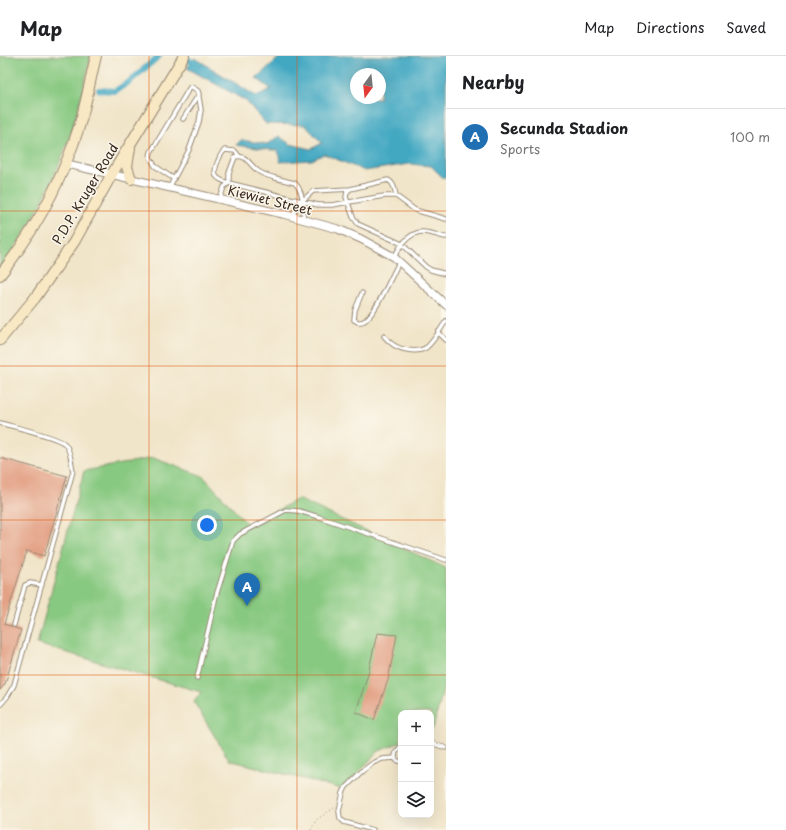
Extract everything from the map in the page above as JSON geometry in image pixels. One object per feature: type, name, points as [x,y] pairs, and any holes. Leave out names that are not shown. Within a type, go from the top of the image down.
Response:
[{"type":"street","name":"P.D.P. Kruger Road","points":[[0,275],[26,240],[45,207],[66,164],[79,128],[96,56]]},
{"type":"street","name":"P.D.P. Kruger Road","points":[[0,340],[34,298],[74,242],[112,174],[182,60]]},
{"type":"street","points":[[130,144],[127,167],[131,179]]},
{"type":"street","name":"Kiewiet Street","points":[[66,164],[292,216],[338,229],[361,239],[396,259],[446,305]]},
{"type":"lane","points":[[173,189],[174,179],[189,150],[199,122],[201,110],[199,94],[196,89],[190,87],[150,157],[155,166],[174,179]]},
{"type":"lane","points":[[183,119],[199,94]]},
{"type":"lane","points":[[303,219],[303,200],[300,190],[295,183],[258,172],[244,157],[239,156],[235,151],[225,150],[222,152],[215,168],[215,174],[221,181],[303,200],[318,204],[332,205],[384,196],[396,196],[415,210],[446,219]]},
{"type":"lane","points":[[229,183],[229,173],[235,157],[239,156]]},
{"type":"lane","points":[[292,216],[310,192],[317,190],[350,189],[388,180],[395,188],[396,196]]},
{"type":"lane","points":[[220,200],[224,187],[229,183]]},
{"type":"lane","points":[[350,189],[347,192],[346,197],[353,217],[358,224],[402,244],[426,267],[446,274]]},
{"type":"lane","points":[[362,293],[354,312],[354,320],[358,322],[364,321],[368,318],[379,302],[402,244],[421,232],[446,237]]},
{"type":"lane","points":[[384,336],[391,343],[406,350],[420,350],[427,347],[446,321]]},
{"type":"lane","points":[[438,332],[446,340]]},
{"type":"lane","points":[[0,423],[57,439],[65,445],[70,454],[73,471],[14,685],[0,705]]},
{"type":"lane","points":[[197,678],[216,596],[233,541],[240,534],[286,510],[299,511],[319,517],[446,560]]},
{"type":"lane","points":[[14,625],[26,585],[30,583],[42,585]]},
{"type":"lane","points":[[434,744],[446,748]]},
{"type":"lane","points":[[395,758],[395,754],[398,750]]},
{"type":"lane","points":[[373,830],[344,822],[340,818],[339,804],[346,787],[361,772],[376,761],[395,758],[398,760]]},
{"type":"path","points":[[311,830],[316,820],[339,804]]},
{"type":"green space","points":[[0,56],[91,56],[70,136],[54,176],[24,233],[0,268]]},
{"type":"green space","points":[[153,458],[203,476],[249,526],[298,499],[446,568],[446,679],[434,724],[434,710],[398,710],[398,743],[379,751],[342,789],[229,760],[194,702],[201,692],[37,644],[84,471]]},
{"type":"water","points":[[281,56],[446,56],[446,178],[442,177],[431,166],[409,164],[365,171],[324,154],[312,160],[280,162],[278,151],[236,145],[241,140],[267,144],[279,136],[290,144],[311,149],[322,143],[305,125],[266,124],[246,101],[187,68],[195,58],[256,96],[271,89],[256,78]]},
{"type":"building","points":[[0,458],[67,476],[44,556],[27,551],[4,624],[21,630],[5,684],[0,690]]},
{"type":"building","points":[[377,633],[397,635],[388,680],[374,720],[356,712],[368,674]]},
{"type":"waterway","points":[[99,90],[115,91],[129,82],[159,56]]},
{"type":"waterway","points":[[183,56],[192,62]]},
{"type":"place","name":"Secunda Stadion","points":[[247,606]]}]
